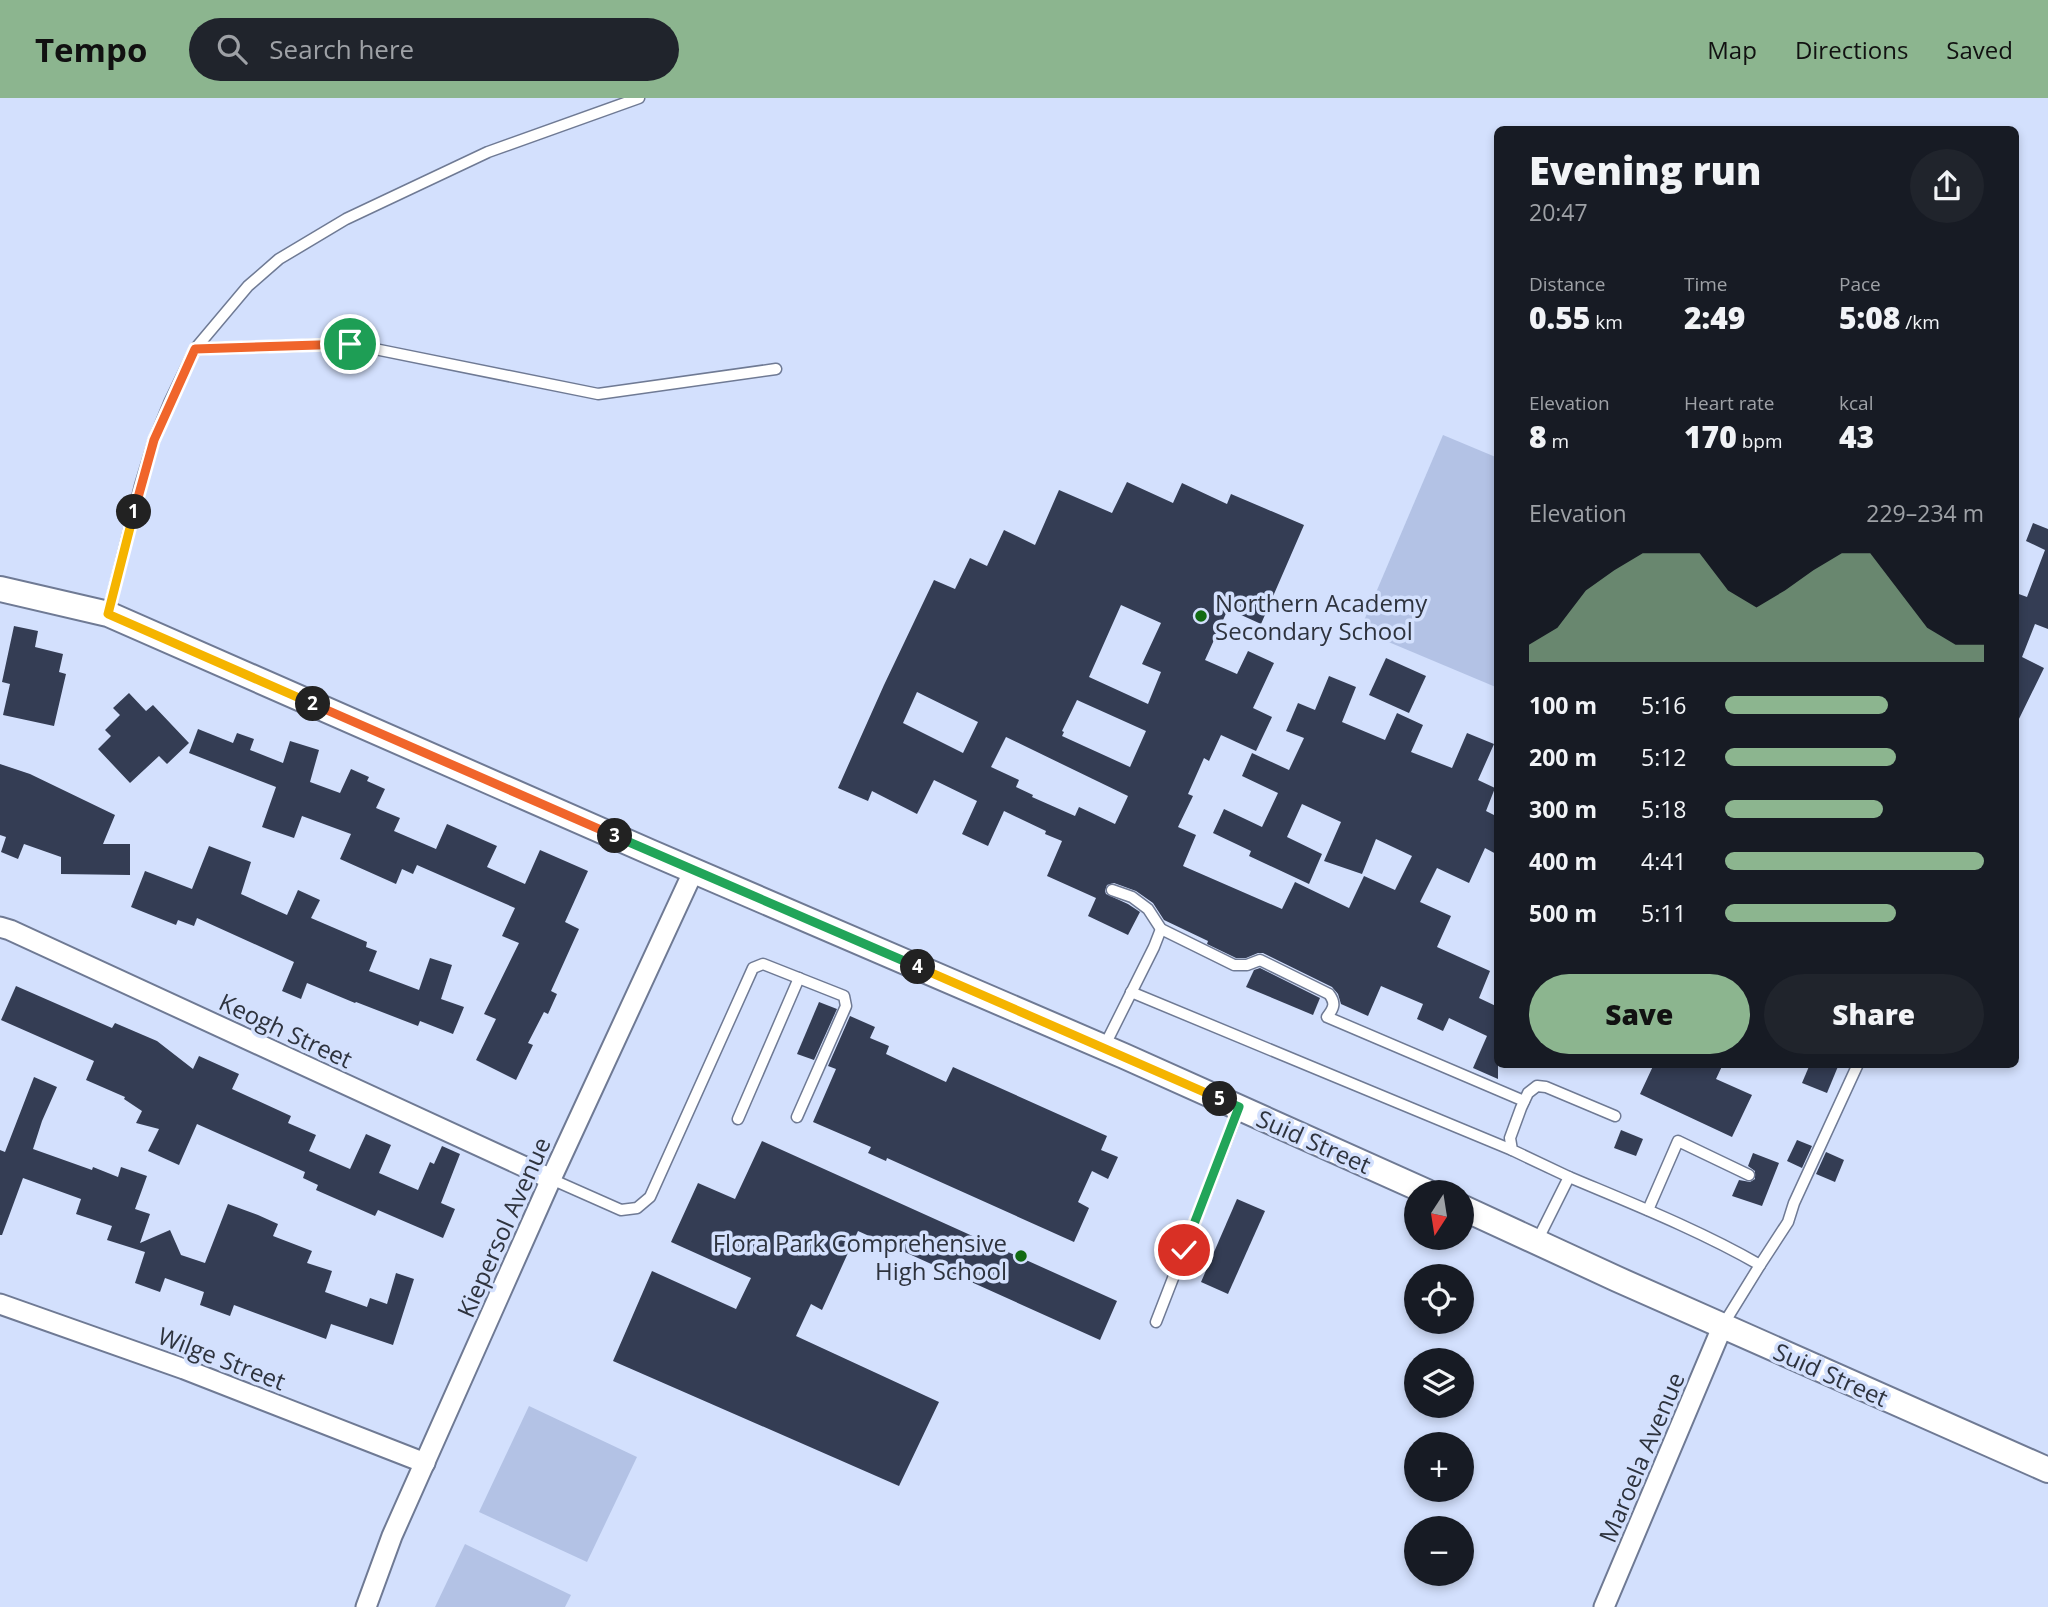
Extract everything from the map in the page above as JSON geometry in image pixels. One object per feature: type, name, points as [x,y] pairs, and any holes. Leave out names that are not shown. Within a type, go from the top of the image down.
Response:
[{"type":"street","name":"Suid Street","points":[[0,589],[108,614],[1104,1047],[1404,1182]]},
{"type":"street","name":"Kiepersol Avenue","points":[[366,1607],[392,1536],[551,1179],[694,870]]},
{"type":"street","name":"Keogh Street","points":[[0,927],[551,1179]]},
{"type":"street","name":"Suid Street","points":[[1474,1213],[2048,1470]]},
{"type":"street","name":"Wilge Street","points":[[0,1304],[184,1369],[425,1463]]},
{"type":"street","name":"Maroela Avenue","points":[[1604,1607],[1723,1325]]},
{"type":"lane","points":[[108,614],[154,440],[195,349],[248,286],[279,259],[346,219],[488,152],[639,98]]},
{"type":"lane","points":[[195,349],[350,344],[598,394],[776,369]]},
{"type":"lane","points":[[1112,890],[1132,897],[1148,909],[1161,929],[1234,965],[1247,965],[1260,960],[1329,994],[1334,1000],[1334,1009],[1327,1017],[1524,1101]]},
{"type":"lane","points":[[1104,1047],[1161,929]]},
{"type":"lane","points":[[551,1179],[621,1210],[637,1208],[650,1197],[753,968],[763,964],[844,996],[846,1006],[797,1117]]},
{"type":"lane","points":[[738,1119],[799,978]]},
{"type":"lane","points":[[1131,992],[1512,1150],[1735,1250],[1760,1265]]},
{"type":"lane","points":[[1723,1325],[1788,1222],[1794,1203],[1856,1068]]},
{"type":"lane","points":[[1512,1150],[1510,1138],[1524,1101],[1528,1093],[1537,1086],[1615,1116]]},
{"type":"lane","points":[[1156,1322],[1239,1107]]},
{"type":"lane","points":[[1648,1210],[1678,1142],[1749,1175]]},
{"type":"lane","points":[[1537,1241],[1569,1177]]},
{"type":"shaded area","points":[[1443,435],[1494,456],[1494,686],[1360,630]]},
{"type":"shaded area","points":[[529,1406],[637,1457],[587,1562],[479,1512]]},
{"type":"shaded area","points":[[465,1544],[571,1595],[565,1607],[435,1607]]},
{"type":"building","points":[[1127,482],[1173,503],[1182,483],[1227,504],[1231,494],[1304,525],[1261,624],[1228,609],[1205,660],[1237,674],[1248,651],[1274,663],[1253,708],[1272,717],[1256,751],[1221,735],[1209,761],[1204,758],[1188,794],[1193,796],[1178,827],[1196,835],[1183,866],[1282,909],[1295,882],[1349,908],[1364,876],[1395,890],[1412,856],[1376,839],[1362,874],[1324,861],[1341,822],[1302,804],[1287,837],[1322,854],[1309,884],[1249,856],[1251,851],[1213,833],[1224,809],[1262,827],[1278,793],[1242,776],[1252,753],[1289,770],[1304,738],[1286,731],[1298,703],[1315,710],[1329,676],[1356,687],[1342,722],[1385,740],[1397,713],[1423,725],[1411,752],[1452,768],[1467,733],[1494,744],[1478,780],[1494,788],[1486,811],[1494,815],[1494,853],[1485,848],[1469,883],[1437,868],[1420,902],[1451,916],[1437,947],[1490,971],[1479,998],[1494,1005],[1494,1068],[1498,1068],[1498,1079],[1473,1068],[1487,1036],[1449,1018],[1443,1031],[1417,1019],[1423,1004],[1381,986],[1368,1016],[1341,1004],[1332,987],[1263,953],[1236,958],[1207,944],[1208,941],[1164,920],[1153,903],[1136,891],[1114,883],[1107,885],[1106,894],[1140,912],[1128,935],[1088,916],[1096,898],[1047,876],[1062,841],[1004,811],[988,846],[962,834],[977,801],[934,780],[917,814],[872,791],[868,801],[838,788],[934,580],[955,589],[970,558],[987,566],[1004,530],[1035,545],[1059,490],[1112,513]],"holes":[[[1121,605],[1161,623],[1142,664],[1161,672],[1148,704],[1089,677]],[[917,692],[978,722],[963,753],[903,723]],[[1077,700],[1146,731],[1130,767],[1062,736]],[[1006,737],[1128,796],[1115,824],[1079,807],[1075,816],[1016,787],[1019,780],[991,767]]]},
{"type":"building","points":[[2033,523],[2048,529],[2048,629],[2035,624],[2022,657],[2044,668],[2019,719],[2019,594],[2027,597],[2045,550],[2026,541]]},
{"type":"building","points":[[14,626],[38,631],[35,647],[63,654],[59,672],[66,674],[54,726],[3,715],[10,684],[2,682]]},
{"type":"building","points":[[1386,658],[1426,676],[1409,713],[1369,695]]},
{"type":"building","points":[[129,693],[146,711],[153,705],[189,743],[167,764],[159,756],[130,783],[98,749],[111,736],[105,730],[120,715],[113,708]]},
{"type":"building","points":[[198,729],[233,743],[237,733],[254,739],[250,750],[283,763],[290,741],[319,750],[310,782],[340,793],[351,769],[369,777],[367,781],[385,789],[376,808],[400,818],[394,831],[436,849],[447,824],[497,846],[487,867],[525,884],[540,850],[588,871],[565,922],[579,929],[551,991],[557,994],[548,1014],[544,1012],[528,1043],[533,1045],[516,1080],[476,1060],[496,1019],[484,1014],[519,943],[502,936],[515,908],[417,865],[413,874],[402,869],[396,884],[340,859],[351,834],[302,816],[294,838],[262,827],[276,787],[189,753]]},
{"type":"building","points":[[0,764],[30,774],[115,815],[103,844],[130,844],[130,875],[61,874],[61,857],[24,844],[18,859],[1,852],[6,837],[0,835]]},
{"type":"building","points":[[209,846],[251,862],[241,894],[287,915],[298,890],[320,900],[311,918],[367,942],[366,947],[377,951],[369,971],[419,990],[430,958],[452,965],[441,999],[464,1007],[453,1034],[420,1021],[418,1026],[307,983],[301,999],[282,991],[294,962],[197,918],[194,926],[178,920],[176,925],[131,907],[145,871],[192,889]]},
{"type":"building","points":[[1260,968],[1320,998],[1313,1015],[1246,987],[1254,970]]},
{"type":"building","points":[[16,986],[112,1028],[115,1023],[157,1041],[193,1069],[199,1056],[239,1074],[232,1089],[291,1116],[288,1123],[316,1135],[309,1151],[350,1169],[366,1134],[391,1145],[379,1173],[418,1190],[430,1162],[434,1164],[442,1146],[460,1154],[441,1203],[455,1209],[443,1238],[378,1210],[375,1216],[316,1190],[318,1185],[303,1178],[305,1172],[197,1124],[179,1165],[148,1151],[159,1129],[136,1123],[142,1111],[124,1099],[125,1097],[86,1080],[94,1061],[1,1020]]},
{"type":"building","points":[[819,1002],[837,1009],[814,1060],[797,1054]]},
{"type":"building","points":[[850,1016],[875,1027],[870,1038],[889,1046],[886,1054],[946,1082],[953,1067],[1107,1136],[1101,1150],[1118,1157],[1108,1179],[1092,1171],[1078,1202],[1089,1208],[1074,1242],[887,1158],[886,1161],[868,1153],[871,1147],[813,1122],[836,1069],[828,1066]]},
{"type":"building","points":[[1652,1068],[1721,1068],[1716,1079],[1752,1095],[1732,1137],[1640,1094]]},
{"type":"building","points":[[1808,1068],[1837,1068],[1827,1093],[1802,1083]]},
{"type":"building","points":[[34,1077],[57,1087],[33,1149],[118,1177],[121,1167],[147,1176],[135,1209],[150,1214],[140,1243],[170,1230],[181,1255],[205,1263],[228,1204],[258,1215],[278,1224],[273,1236],[312,1251],[307,1263],[332,1271],[325,1292],[367,1307],[370,1298],[387,1304],[396,1273],[414,1279],[393,1345],[331,1324],[326,1339],[234,1305],[230,1316],[200,1305],[204,1292],[165,1278],[160,1292],[135,1283],[145,1252],[107,1240],[112,1226],[76,1214],[81,1199],[23,1178],[0,1235],[0,1150],[5,1152]]},
{"type":"building","points":[[1621,1130],[1643,1139],[1636,1156],[1614,1148]]},
{"type":"building","points":[[1797,1140],[1812,1146],[1802,1168],[1787,1161]]},
{"type":"building","points":[[762,1141],[1117,1301],[1100,1340],[858,1231],[822,1310],[811,1304],[796,1336],[939,1402],[899,1486],[613,1361],[652,1271],[736,1309],[751,1278],[671,1242],[698,1183],[735,1199]]},
{"type":"building","points":[[1826,1152],[1844,1160],[1835,1182],[1816,1174]]},
{"type":"building","points":[[1753,1153],[1779,1163],[1762,1206],[1732,1196],[1739,1180],[1750,1182],[1755,1179],[1755,1171],[1748,1166]]},
{"type":"building","points":[[1237,1199],[1265,1211],[1228,1294],[1201,1282]]},
{"type":"place","name":"Northern Academy Secondary School","points":[[1201,616]]},
{"type":"place","name":"Flora Park Comprehensive High School","points":[[1021,1256]]},
{"type":"route","points":[[350,344],[195,349],[154,440],[108,614],[1239,1107],[1184,1250]]}]
